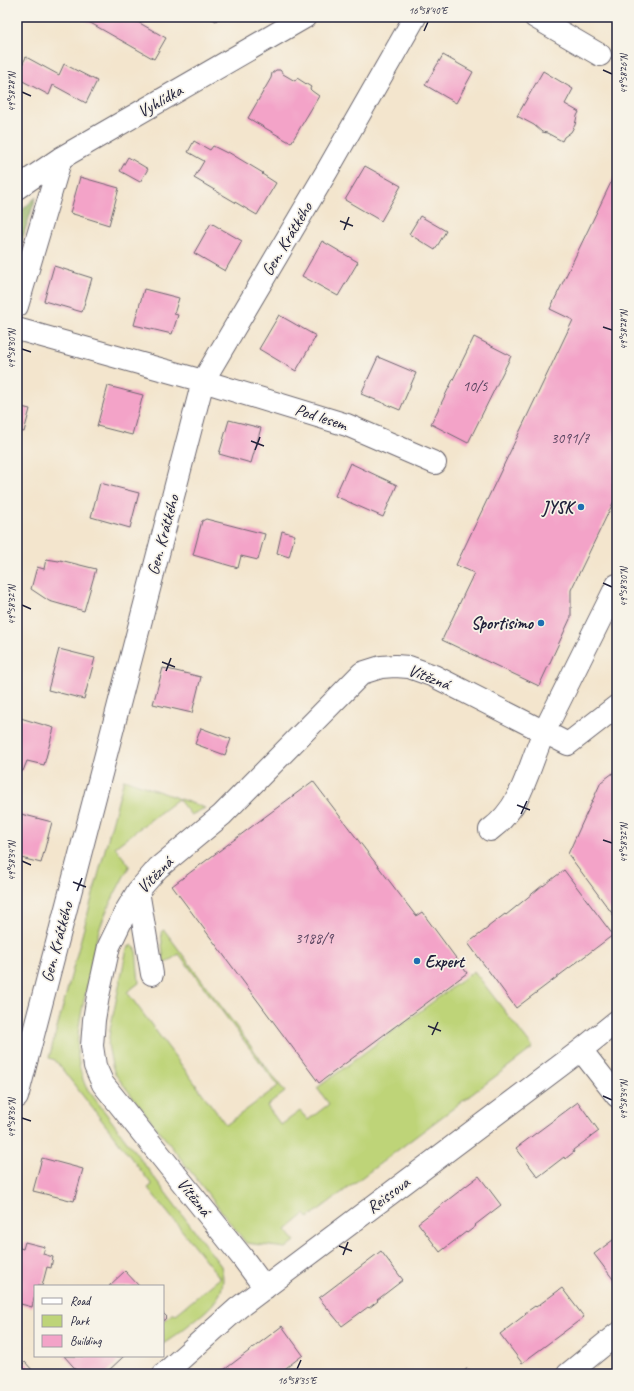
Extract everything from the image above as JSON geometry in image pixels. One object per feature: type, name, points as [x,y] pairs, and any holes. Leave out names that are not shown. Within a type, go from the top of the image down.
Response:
[{"type":"street","name":"Vyhlídka","points":[[17,188],[61,158],[305,17]]},
{"type":"street","name":"Gen. Krátkého","points":[[17,1097],[203,381],[327,171],[414,17]]},
{"type":"street","points":[[535,17],[600,55]]},
{"type":"street","points":[[17,306],[61,158]]},
{"type":"street","name":"Pod lesem","points":[[17,329],[203,381],[347,425],[435,463]]},
{"type":"street","points":[[490,830],[505,816],[519,796],[544,732],[617,585]]},
{"type":"street","name":"Vítězná","points":[[265,1288],[237,1251],[102,1084],[95,1066],[92,1046],[94,1020],[109,946],[126,911],[138,891],[158,868],[222,815],[362,673],[381,667],[409,667],[434,676],[568,744],[617,706]]},
{"type":"street","points":[[138,891],[152,974]]},
{"type":"street","name":"Reissova","points":[[164,1374],[238,1308],[581,1050],[617,1021]]},
{"type":"street","points":[[581,1050],[617,1096]]},
{"type":"street","points":[[568,1374],[617,1334]]},
{"type":"green space","points":[[36,197],[17,254],[17,215]]},
{"type":"green space","points":[[124,779],[205,808],[191,815],[178,799],[115,847],[129,867],[115,892],[97,937],[81,1016],[78,1039],[81,1075],[86,1087],[221,1266],[223,1276],[222,1285],[216,1300],[198,1318],[164,1343],[164,1321],[173,1313],[175,1315],[220,1278],[148,1188],[152,1185],[55,1060],[49,1058]]},
{"type":"green space","points":[[163,930],[285,1092],[267,1106],[281,1125],[300,1111],[308,1120],[329,1104],[317,1088],[474,971],[533,1048],[308,1218],[305,1214],[286,1230],[295,1241],[286,1248],[246,1243],[115,1074],[112,1065],[108,1045],[110,1030],[127,948],[132,945],[136,949],[139,983],[127,992],[226,1125],[278,1086],[179,954],[164,964],[161,932]]},
{"type":"building","points":[[89,17],[129,17],[166,38],[154,59],[87,21]]},
{"type":"building","points":[[209,17],[219,17],[216,21]]},
{"type":"building","points":[[606,17],[617,17],[617,22],[616,23]]},
{"type":"building","points":[[443,55],[473,72],[456,103],[425,85]]},
{"type":"building","points":[[26,57],[59,75],[64,64],[97,81],[86,103],[53,85],[49,95],[17,78],[20,69],[17,75],[17,65],[21,67]]},
{"type":"building","points":[[276,70],[280,70],[283,74],[295,81],[297,78],[311,87],[310,89],[319,96],[291,143],[248,118],[271,78],[272,73]]},
{"type":"building","points":[[543,71],[573,89],[565,104],[579,112],[571,132],[564,137],[562,141],[542,132],[534,125],[517,116]]},
{"type":"building","points":[[194,141],[210,150],[213,146],[227,153],[228,152],[263,173],[262,174],[276,183],[257,215],[194,178],[204,161],[188,152]]},
{"type":"building","points":[[128,157],[148,169],[140,182],[120,171]]},
{"type":"building","points":[[365,166],[401,186],[381,221],[345,200]]},
{"type":"building","points":[[617,170],[617,468],[614,474],[614,501],[571,590],[571,617],[539,686],[442,640],[474,573],[456,565],[573,320],[550,309]]},
{"type":"building","points":[[80,177],[119,188],[109,225],[70,213]]},
{"type":"building","points":[[420,216],[446,231],[435,250],[409,234]]},
{"type":"building","points":[[211,223],[242,241],[225,271],[194,253]]},
{"type":"building","points":[[322,241],[358,262],[338,296],[302,276]]},
{"type":"building","points":[[54,266],[92,278],[82,312],[44,301]]},
{"type":"building","points":[[144,289],[179,298],[174,314],[178,315],[172,334],[134,325]]},
{"type":"building","points":[[279,315],[316,336],[296,371],[259,349]]},
{"type":"building","points":[[474,337],[511,356],[468,443],[431,424]]},
{"type":"building","points":[[378,357],[416,373],[400,410],[361,394]]},
{"type":"building","points":[[108,386],[143,395],[132,435],[97,426]]},
{"type":"building","points":[[17,406],[30,409],[24,432],[17,430]]},
{"type":"building","points":[[229,420],[261,428],[251,463],[219,454]]},
{"type":"building","points":[[17,457],[20,458],[17,466]]},
{"type":"building","points":[[350,463],[397,485],[383,517],[335,496]]},
{"type":"building","points":[[100,483],[139,493],[130,528],[91,517]]},
{"type":"building","points":[[206,519],[265,534],[258,560],[241,556],[238,568],[193,555],[202,521]]},
{"type":"building","points":[[282,531],[295,535],[289,557],[277,553]]},
{"type":"building","points":[[46,559],[60,560],[96,569],[84,611],[49,601],[31,589],[37,567],[44,569]]},
{"type":"building","points":[[59,649],[95,658],[84,699],[48,690]]},
{"type":"building","points":[[163,668],[201,677],[192,713],[153,704]]},
{"type":"building","points":[[17,717],[54,728],[44,765],[27,761],[23,771],[17,770]]},
{"type":"building","points":[[201,728],[231,739],[225,755],[195,744]]},
{"type":"building","points":[[617,770],[617,920],[568,854],[601,782]]},
{"type":"building","points":[[313,781],[416,916],[422,912],[467,973],[319,1083],[172,886]]},
{"type":"building","points":[[17,813],[52,822],[41,863],[17,857]]},
{"type":"building","points":[[564,870],[613,935],[516,1008],[468,943]]},
{"type":"building","points":[[578,1102],[599,1131],[573,1150],[574,1152],[565,1159],[564,1157],[538,1177],[516,1148]]},
{"type":"building","points":[[42,1158],[83,1169],[74,1201],[33,1191]]},
{"type":"building","points":[[479,1176],[501,1205],[467,1233],[466,1232],[440,1252],[418,1223]]},
{"type":"building","points":[[617,1237],[617,1282],[616,1283],[594,1254]]},
{"type":"building","points":[[25,1242],[45,1247],[43,1254],[53,1257],[51,1268],[47,1267],[42,1285],[34,1285],[34,1298],[32,1307],[17,1303],[17,1247],[23,1249]]},
{"type":"building","points":[[381,1251],[403,1280],[369,1308],[368,1307],[342,1326],[319,1298]]},
{"type":"building","points":[[125,1271],[138,1285],[110,1285]]},
{"type":"building","points":[[562,1288],[584,1317],[522,1363],[500,1334],[526,1314],[525,1313]]},
{"type":"building","points":[[282,1326],[303,1355],[278,1374],[220,1373]]},
{"type":"building","points":[[65,1357],[123,1357],[105,1374],[80,1374]]},
{"type":"building","points":[[25,1362],[36,1374],[17,1374],[17,1370]]},
{"type":"building","points":[[468,1368],[473,1374],[460,1374]]},
{"type":"place","name":"JYSK","points":[[581,507]]},
{"type":"place","name":"Sportisimo","points":[[541,623]]},
{"type":"place","name":"Expert","points":[[417,961]]}]
